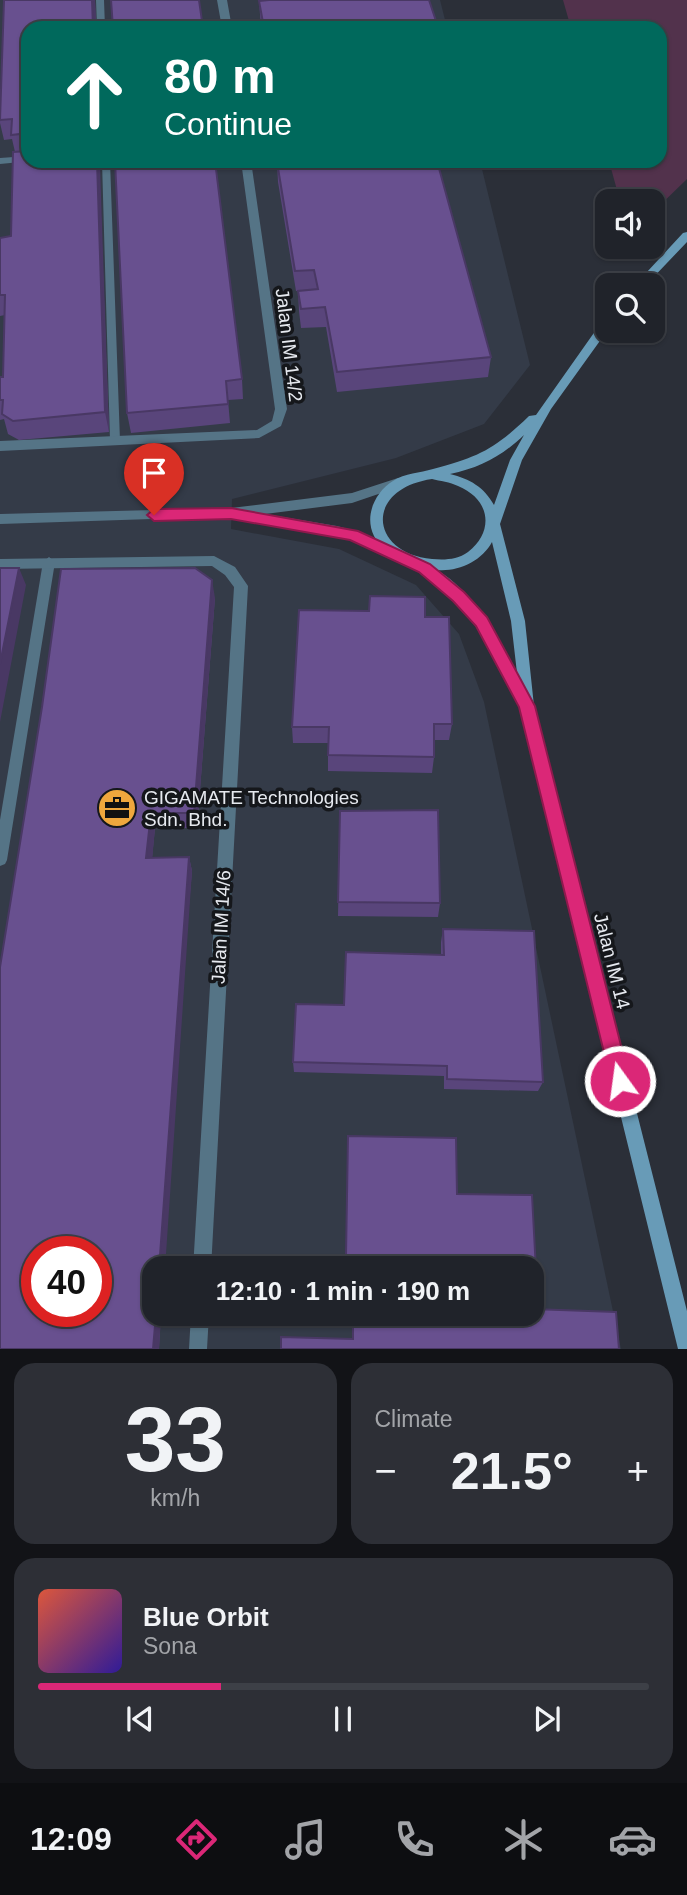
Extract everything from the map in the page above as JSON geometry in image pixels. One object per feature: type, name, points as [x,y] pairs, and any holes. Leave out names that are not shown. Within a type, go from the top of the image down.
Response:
[{"type":"street","points":[[222,0],[225,21]]},
{"type":"street","name":"Jalan IM 14/2","points":[[0,446],[259,434],[277,423],[281,409],[247,168]]},
{"type":"street","points":[[651,273],[687,235]]},
{"type":"street","points":[[231,513],[337,531],[363,538],[409,560],[428,565],[447,565],[465,560],[480,551],[490,538],[516,460],[547,406],[595,340]]},
{"type":"street","points":[[0,519],[231,513],[352,498],[379,491],[412,477],[484,461],[510,442],[547,406]]},
{"type":"street","points":[[432,474],[451,477],[469,484],[483,495],[492,509],[518,621],[527,706],[481,622],[447,586],[393,551],[382,539],[376,525],[377,510],[383,497],[396,485],[412,477],[432,474]]},
{"type":"street","name":"Jalan IM 14/6","points":[[49,562],[214,561],[230,571],[240,586],[203,1256]]},
{"type":"street","points":[[0,564],[49,562]]},
{"type":"street","name":"Jalan IM 14","points":[[527,706],[687,1349]]},
{"type":"street","points":[[198,1349],[199,1326]]},
{"type":"lane","points":[[100,0],[101,21]]},
{"type":"lane","points":[[0,161],[21,160]]},
{"type":"lane","points":[[106,168],[116,441]]},
{"type":"lane","points":[[0,860],[49,562]]},
{"type":"shaded area","points":[[0,0],[440,0],[445,21],[21,21],[21,168],[482,168],[530,365],[484,424],[396,458],[232,499],[231,529],[339,549],[416,585],[459,634],[484,702],[621,1349],[0,1349]]},
{"type":"shaded area","points":[[563,0],[687,0],[687,179],[665,200],[665,189],[617,189],[611,168],[667,168],[667,21],[569,21]]},
{"type":"building","points":[[4,0],[92,0],[93,21],[21,21],[21,134],[11,135],[12,119],[0,120]]},
{"type":"building","points":[[111,0],[199,0],[202,21],[112,21]]},
{"type":"building","points":[[429,0],[436,21],[263,21],[259,1]]},
{"type":"building","points":[[21,151],[21,168],[97,168],[105,412],[13,421],[2,414],[0,377],[3,377],[5,295],[0,295],[0,238],[11,236],[13,152]]},
{"type":"building","points":[[115,168],[216,168],[242,379],[226,381],[228,404],[127,413]]},
{"type":"building","points":[[278,168],[439,168],[491,357],[337,372],[325,307],[301,309],[298,291],[318,289],[314,270],[295,271]]},
{"type":"building","points":[[0,568],[19,568],[0,664]]},
{"type":"building","points":[[195,568],[212,580],[194,813],[151,813],[146,858],[189,857],[160,1256],[142,1256],[142,1326],[155,1326],[153,1349],[0,1349],[0,967],[42,707],[61,569]]},
{"type":"building","points":[[370,596],[425,597],[425,617],[449,617],[452,724],[434,724],[434,757],[328,755],[329,727],[292,727],[299,610],[369,611]]},
{"type":"building","points":[[438,810],[440,903],[338,902],[340,811]]},
{"type":"building","points":[[443,929],[534,931],[543,1082],[447,1079],[447,1066],[293,1062],[296,1004],[344,1005],[346,952],[444,955]]},
{"type":"building","points":[[348,1136],[456,1138],[457,1194],[532,1195],[535,1256],[346,1255]]},
{"type":"building","points":[[544,1309],[616,1312],[619,1349],[281,1349],[281,1337],[353,1339],[353,1326],[544,1326]]},
{"type":"place","name":"GIGAMATE Technologies Sdn. Bhd.","points":[[117,808]]},
{"type":"route","points":[[154,515],[231,513],[353,535],[424,568],[471,609],[481,622],[527,706],[620,1081]]}]
